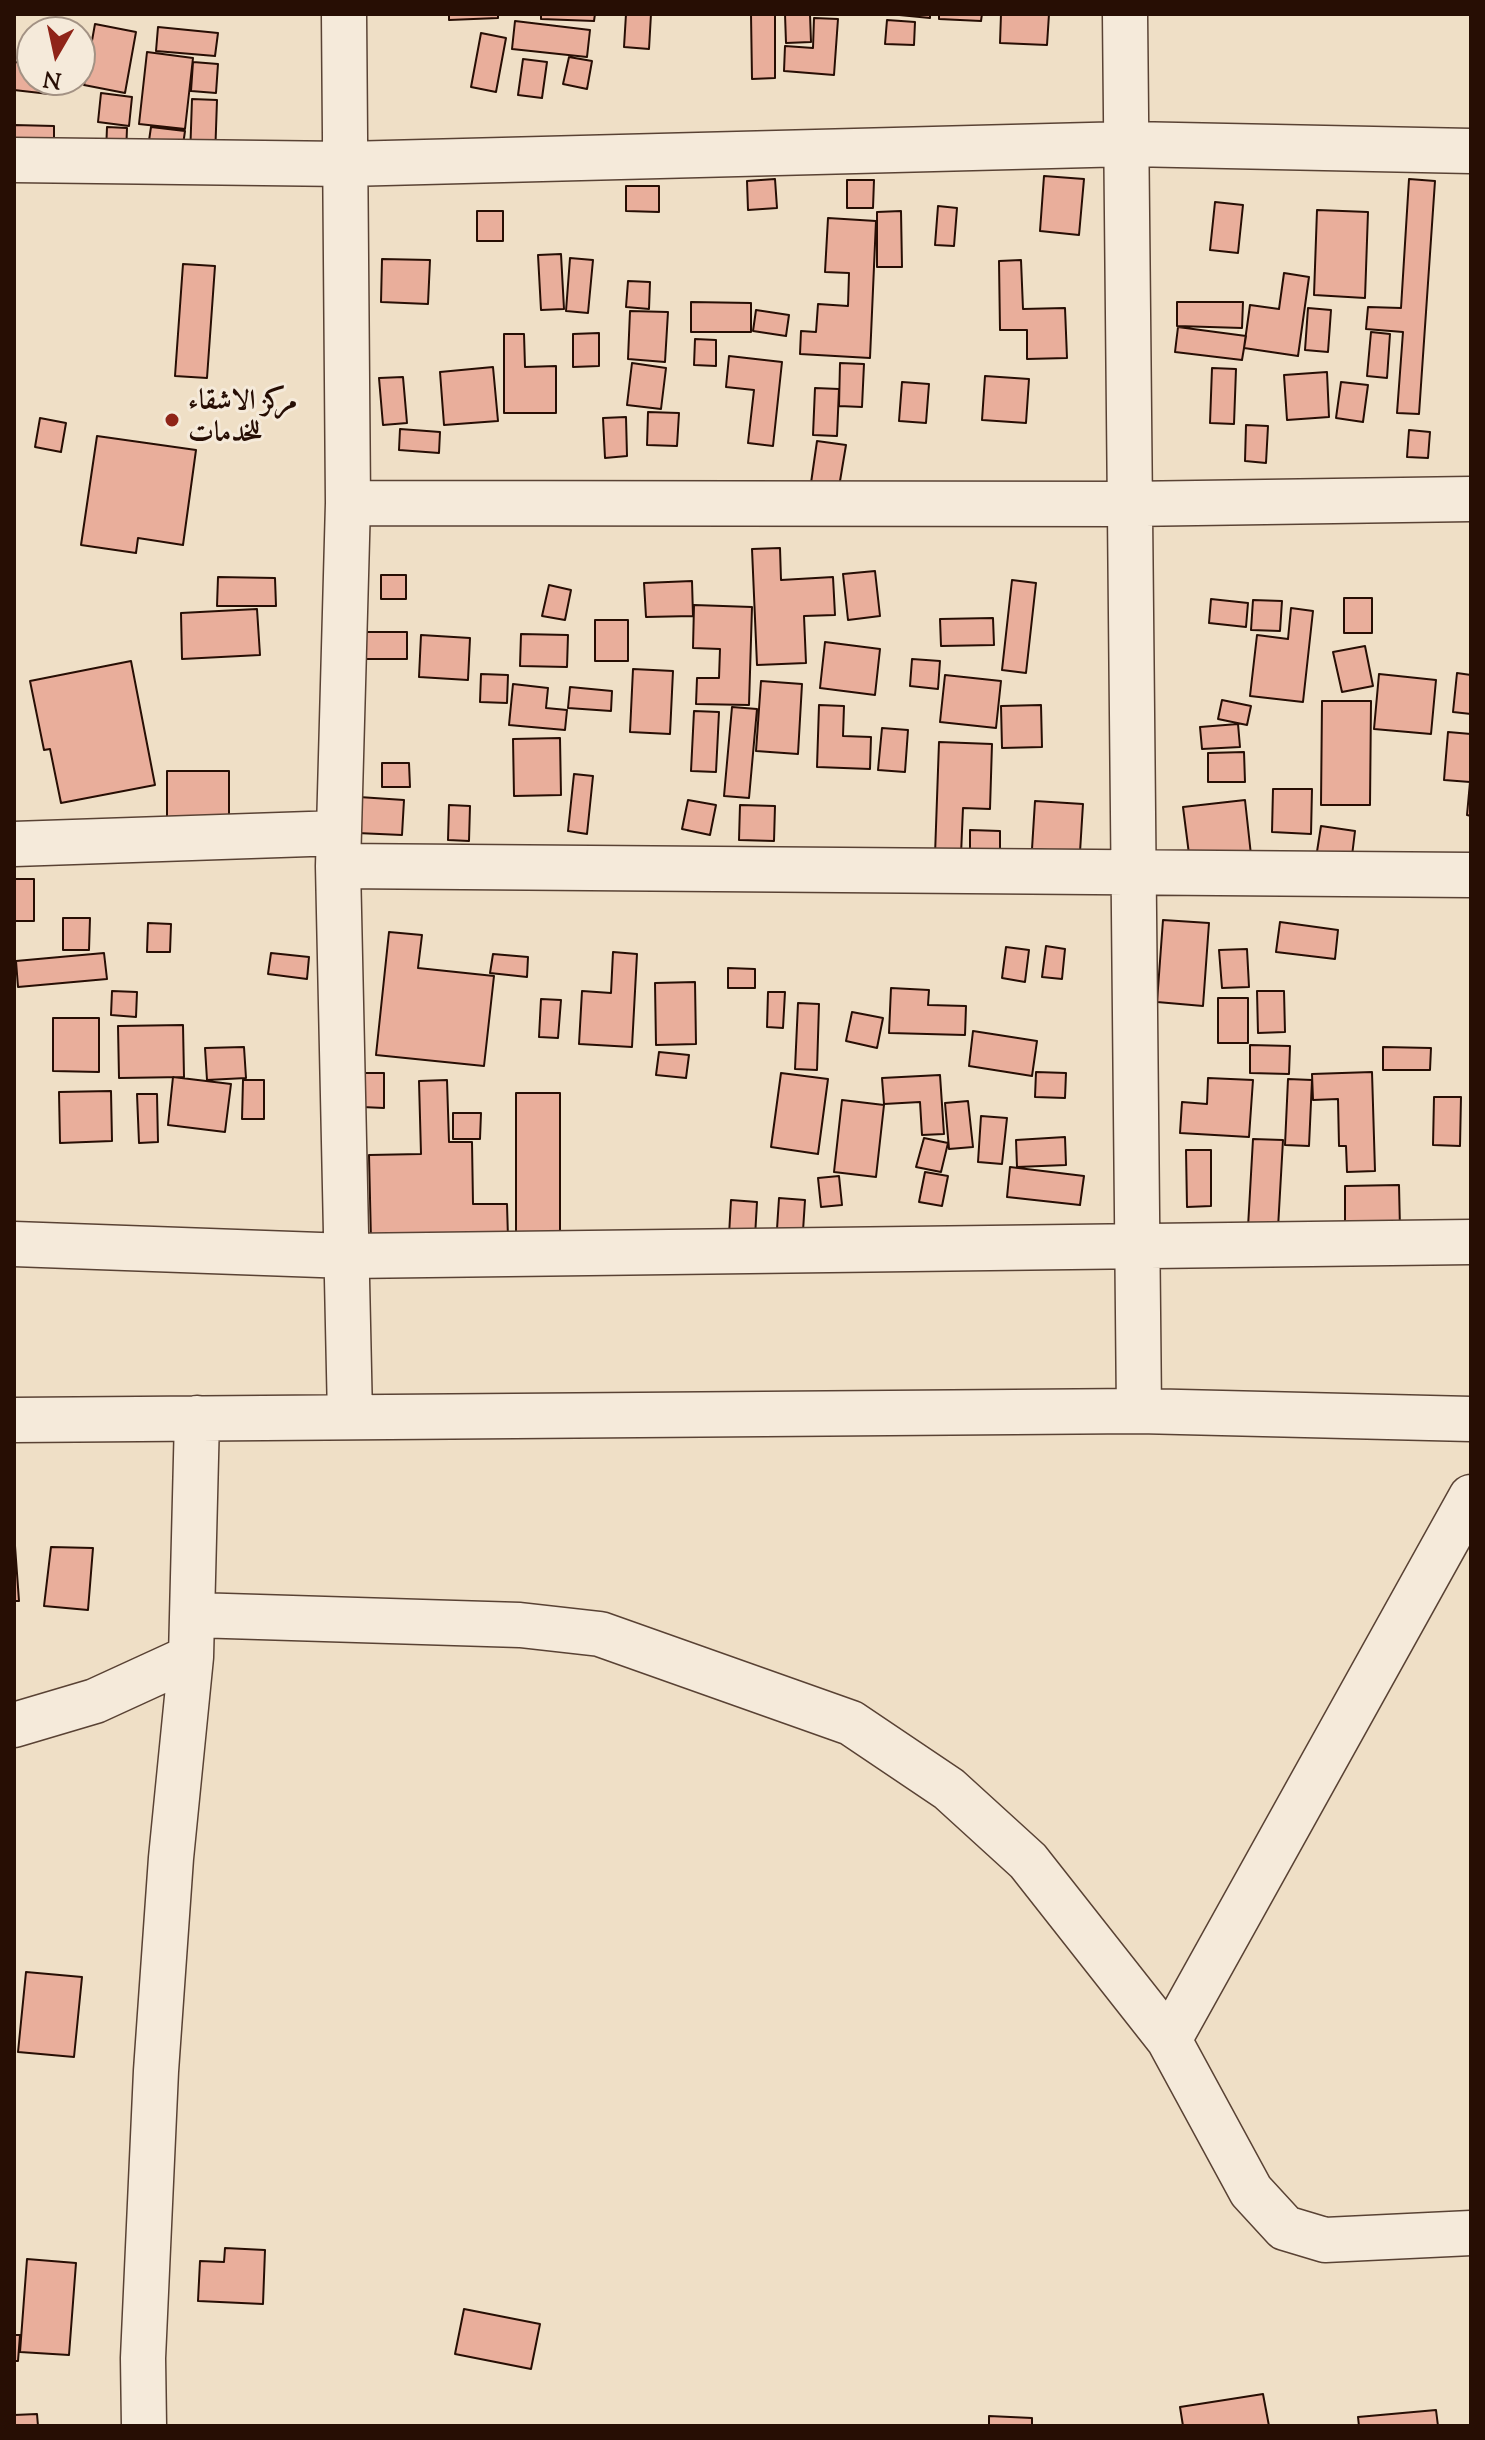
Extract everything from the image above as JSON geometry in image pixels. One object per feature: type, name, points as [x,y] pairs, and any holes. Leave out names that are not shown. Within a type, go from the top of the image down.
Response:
[{"type":"street","points":[[344,14],[348,503],[338,850],[350,1417]]},
{"type":"street","points":[[1125,14],[1129,144],[1128,504],[1139,1411]]},
{"type":"street","points":[[14,160],[346,164],[1129,144],[1471,151]]},
{"type":"street","points":[[348,503],[1128,504],[1471,499]]},
{"type":"street","points":[[14,844],[338,850],[1132,874],[1471,875]]},
{"type":"street","points":[[14,1244],[348,1256],[1471,1242]]},
{"type":"street","points":[[14,1420],[1139,1411],[1471,1419]]},
{"type":"street","points":[[144,2426],[143,2358],[156,2071],[171,1858],[192,1636],[197,1418]]},
{"type":"street","points":[[1169,2040],[1471,1497]]},
{"type":"street","points":[[14,1725],[95,1701],[192,1636],[520,1625],[600,1634],[851,1723],[949,1789],[1028,1861],[1169,2040],[1251,2191],[1285,2228],[1325,2240],[1471,2233]]},
{"type":"building","points":[[449,14],[498,14],[498,18],[449,20]]},
{"type":"building","points":[[541,14],[595,14],[594,21],[541,19]]},
{"type":"building","points":[[626,14],[651,14],[649,49],[624,47]]},
{"type":"building","points":[[751,14],[775,14],[775,78],[752,79]]},
{"type":"building","points":[[785,14],[810,14],[811,42],[786,43]]},
{"type":"building","points":[[889,14],[930,14],[930,18]]},
{"type":"building","points":[[939,14],[982,14],[981,21],[939,19]]},
{"type":"building","points":[[1001,14],[1049,14],[1047,45],[1000,43]]},
{"type":"building","points":[[814,18],[838,19],[834,75],[784,71],[785,46],[813,48]]},
{"type":"building","points":[[887,20],[915,22],[914,45],[885,44]]},
{"type":"building","points":[[515,21],[590,30],[587,57],[512,49]]},
{"type":"building","points":[[96,24],[136,32],[125,93],[96,87]]},
{"type":"building","points":[[158,27],[218,33],[215,56],[156,51]]},
{"type":"building","points":[[481,33],[506,38],[496,92],[471,87]]},
{"type":"building","points":[[147,52],[193,58],[185,129],[139,124]]},
{"type":"building","points":[[569,57],[592,61],[587,89],[563,84]]},
{"type":"building","points":[[523,59],[547,62],[542,98],[518,95]]},
{"type":"building","points":[[14,62],[16,90],[14,90]]},
{"type":"building","points":[[193,62],[218,64],[216,93],[191,91]]},
{"type":"building","points":[[101,93],[132,97],[129,126],[98,122]]},
{"type":"building","points":[[192,99],[217,100],[215,158],[190,157]]},
{"type":"building","points":[[14,125],[54,126],[54,159],[14,158]]},
{"type":"building","points":[[107,127],[127,128],[126,155],[106,153]]},
{"type":"building","points":[[151,127],[185,131],[181,159],[147,154]]},
{"type":"building","points":[[1044,176],[1084,179],[1079,235],[1040,231]]},
{"type":"building","points":[[775,179],[777,208],[748,210],[747,181]]},
{"type":"building","points":[[1409,179],[1435,181],[1419,414],[1397,413],[1403,332],[1366,329],[1368,307],[1401,308]]},
{"type":"building","points":[[847,180],[874,180],[873,208],[847,208]]},
{"type":"building","points":[[626,186],[659,186],[659,212],[626,211]]},
{"type":"building","points":[[1215,202],[1243,205],[1238,253],[1210,250]]},
{"type":"building","points":[[938,206],[957,208],[954,246],[935,245]]},
{"type":"building","points":[[1317,210],[1368,212],[1365,298],[1314,295]]},
{"type":"building","points":[[477,211],[503,211],[503,241],[477,241]]},
{"type":"building","points":[[901,211],[902,267],[877,267],[877,212]]},
{"type":"building","points":[[828,218],[876,221],[870,358],[800,354],[801,331],[816,332],[818,304],[848,306],[849,273],[825,272]]},
{"type":"building","points":[[561,254],[564,309],[541,310],[538,255]]},
{"type":"building","points":[[570,258],[593,260],[588,313],[566,311]]},
{"type":"building","points":[[382,259],[430,260],[428,304],[381,302]]},
{"type":"building","points":[[1021,260],[1023,309],[1065,308],[1067,358],[1027,359],[1027,330],[1000,330],[999,261]]},
{"type":"building","points":[[183,264],[215,266],[207,378],[175,376]]},
{"type":"building","points":[[1284,273],[1309,277],[1298,356],[1244,348],[1250,305],[1279,309]]},
{"type":"building","points":[[628,281],[650,282],[649,309],[626,307]]},
{"type":"building","points":[[691,302],[751,303],[751,332],[691,332]]},
{"type":"building","points":[[1177,302],[1243,302],[1242,328],[1177,326]]},
{"type":"building","points":[[1308,308],[1331,310],[1328,352],[1305,350]]},
{"type":"building","points":[[756,310],[789,315],[786,336],[753,331]]},
{"type":"building","points":[[630,311],[668,312],[665,362],[628,359]]},
{"type":"building","points":[[1178,327],[1246,336],[1242,360],[1175,352]]},
{"type":"building","points":[[1371,332],[1390,334],[1387,378],[1367,376]]},
{"type":"building","points":[[599,333],[599,366],[573,367],[573,334]]},
{"type":"building","points":[[504,334],[524,334],[525,367],[556,366],[556,413],[504,413]]},
{"type":"building","points":[[695,339],[716,340],[716,366],[694,365]]},
{"type":"building","points":[[729,356],[782,362],[773,446],[748,443],[754,390],[726,387]]},
{"type":"building","points":[[632,363],[666,368],[661,409],[627,405]]},
{"type":"building","points":[[840,363],[864,364],[862,407],[839,406]]},
{"type":"building","points":[[493,367],[498,421],[444,425],[440,372]]},
{"type":"building","points":[[1212,368],[1236,369],[1234,424],[1210,423]]},
{"type":"building","points":[[1327,372],[1329,417],[1287,420],[1284,375]]},
{"type":"building","points":[[985,376],[1029,379],[1026,423],[982,420]]},
{"type":"building","points":[[403,377],[407,423],[383,425],[379,378]]},
{"type":"building","points":[[902,382],[929,384],[926,423],[899,421]]},
{"type":"building","points":[[1341,382],[1368,385],[1363,422],[1336,418]]},
{"type":"building","points":[[815,388],[839,389],[837,436],[813,435]]},
{"type":"building","points":[[648,412],[679,413],[677,446],[647,445]]},
{"type":"building","points":[[626,417],[627,456],[605,458],[603,418]]},
{"type":"building","points":[[40,418],[66,423],[61,452],[35,447]]},
{"type":"building","points":[[1246,425],[1268,426],[1266,463],[1245,461]]},
{"type":"building","points":[[400,429],[440,432],[439,453],[399,450]]},
{"type":"building","points":[[1409,430],[1430,432],[1428,458],[1407,457]]},
{"type":"building","points":[[97,436],[196,450],[183,545],[138,538],[136,553],[81,545]]},
{"type":"building","points":[[817,441],[846,445],[839,487],[811,483]]},
{"type":"building","points":[[780,548],[781,580],[833,577],[835,615],[804,616],[806,663],[757,665],[752,549]]},
{"type":"building","points":[[875,571],[880,616],[848,620],[843,574]]},
{"type":"building","points":[[381,575],[406,575],[406,599],[381,599]]},
{"type":"building","points":[[218,577],[275,578],[276,606],[217,606]]},
{"type":"building","points":[[1012,580],[1036,583],[1026,673],[1002,670]]},
{"type":"building","points":[[692,581],[693,616],[646,617],[644,583]]},
{"type":"building","points":[[549,585],[571,590],[565,620],[542,616]]},
{"type":"building","points":[[1344,598],[1372,598],[1372,633],[1344,633]]},
{"type":"building","points":[[1211,599],[1248,603],[1246,627],[1209,623]]},
{"type":"building","points":[[1253,600],[1282,601],[1280,631],[1251,630]]},
{"type":"building","points":[[694,605],[752,607],[749,705],[696,704],[697,678],[719,678],[720,649],[693,648]]},
{"type":"building","points":[[1291,608],[1313,611],[1303,702],[1250,696],[1257,635],[1288,639]]},
{"type":"building","points":[[257,609],[260,655],[182,659],[181,613]]},
{"type":"building","points":[[993,618],[994,645],[941,646],[940,619]]},
{"type":"building","points":[[595,620],[628,620],[628,661],[595,661]]},
{"type":"building","points":[[362,632],[407,632],[407,659],[362,659]]},
{"type":"building","points":[[521,634],[568,635],[567,667],[520,666]]},
{"type":"building","points":[[421,635],[470,638],[468,680],[419,677]]},
{"type":"building","points":[[825,642],[880,649],[875,695],[820,688]]},
{"type":"building","points":[[1365,646],[1373,686],[1342,692],[1333,652]]},
{"type":"building","points":[[912,659],[940,661],[938,689],[910,686]]},
{"type":"building","points":[[131,661],[155,785],[61,803],[50,749],[44,750],[30,681]]},
{"type":"building","points":[[633,669],[673,671],[670,734],[630,732]]},
{"type":"building","points":[[1457,673],[1471,675],[1471,714],[1453,712]]},
{"type":"building","points":[[481,674],[508,675],[507,703],[480,702]]},
{"type":"building","points":[[1379,674],[1436,680],[1431,734],[1374,729]]},
{"type":"building","points":[[945,675],[1001,681],[996,728],[940,722]]},
{"type":"building","points":[[761,681],[802,684],[798,754],[756,751]]},
{"type":"building","points":[[513,684],[548,688],[546,708],[567,710],[565,730],[509,725]]},
{"type":"building","points":[[570,687],[612,691],[611,711],[568,708]]},
{"type":"building","points":[[1222,700],[1251,706],[1247,725],[1218,719]]},
{"type":"building","points":[[1322,701],[1371,701],[1370,805],[1321,805]]},
{"type":"building","points":[[819,705],[844,706],[843,736],[871,737],[870,769],[817,767]]},
{"type":"building","points":[[1041,705],[1042,747],[1002,748],[1001,706]]},
{"type":"building","points":[[732,707],[757,709],[749,798],[724,796]]},
{"type":"building","points":[[694,711],[719,712],[716,772],[691,771]]},
{"type":"building","points":[[1238,724],[1240,747],[1202,749],[1200,727]]},
{"type":"building","points":[[882,728],[908,730],[905,772],[878,770]]},
{"type":"building","points":[[1448,732],[1471,734],[1471,816],[1467,815],[1470,782],[1444,780]]},
{"type":"building","points":[[560,738],[561,795],[514,796],[513,739]]},
{"type":"building","points":[[939,742],[992,744],[990,809],[963,808],[961,855],[935,855]]},
{"type":"building","points":[[1244,752],[1245,782],[1208,782],[1208,753]]},
{"type":"building","points":[[382,763],[409,763],[410,787],[382,787]]},
{"type":"building","points":[[167,771],[229,771],[229,825],[167,825]]},
{"type":"building","points":[[574,774],[593,776],[587,834],[568,831]]},
{"type":"building","points":[[1273,789],[1312,789],[1311,834],[1272,832]]},
{"type":"building","points":[[359,797],[404,800],[402,835],[357,833]]},
{"type":"building","points":[[688,800],[716,805],[710,835],[682,829]]},
{"type":"building","points":[[1245,800],[1251,855],[1190,862],[1183,807]]},
{"type":"building","points":[[1035,801],[1083,804],[1080,852],[1032,849]]},
{"type":"building","points":[[449,805],[470,806],[469,841],[448,840]]},
{"type":"building","points":[[740,805],[775,806],[774,841],[739,840]]},
{"type":"building","points":[[1321,826],[1355,831],[1351,864],[1316,858]]},
{"type":"building","points":[[970,830],[1000,831],[1000,852],[970,851]]},
{"type":"building","points":[[14,879],[34,879],[34,921],[14,921]]},
{"type":"building","points":[[63,918],[90,918],[89,950],[63,950]]},
{"type":"building","points":[[1163,920],[1209,923],[1203,1006],[1157,1002]]},
{"type":"building","points":[[1280,922],[1338,930],[1335,959],[1276,952]]},
{"type":"building","points":[[148,923],[171,924],[170,952],[147,952]]},
{"type":"building","points":[[389,932],[422,935],[418,968],[494,976],[484,1066],[376,1055]]},
{"type":"building","points":[[1046,946],[1065,949],[1062,979],[1042,977]]},
{"type":"building","points":[[1006,947],[1029,950],[1025,982],[1002,978]]},
{"type":"building","points":[[1247,949],[1249,987],[1222,988],[1219,950]]},
{"type":"building","points":[[613,952],[637,954],[632,1047],[579,1044],[582,991],[611,993]]},
{"type":"building","points":[[104,953],[107,979],[18,987],[16,961]]},
{"type":"building","points":[[271,953],[309,957],[307,979],[268,974]]},
{"type":"building","points":[[493,954],[528,957],[527,977],[490,973]]},
{"type":"building","points":[[728,968],[755,969],[755,988],[728,988]]},
{"type":"building","points":[[695,982],[696,1044],[656,1045],[655,983]]},
{"type":"building","points":[[891,988],[929,990],[928,1005],[966,1006],[965,1035],[889,1033]]},
{"type":"building","points":[[112,991],[137,992],[136,1017],[111,1015]]},
{"type":"building","points":[[1257,991],[1284,991],[1285,1032],[1258,1033]]},
{"type":"building","points":[[768,992],[785,992],[783,1028],[767,1027]]},
{"type":"building","points":[[1218,998],[1248,998],[1248,1043],[1218,1043]]},
{"type":"building","points":[[541,999],[561,1000],[558,1038],[539,1037]]},
{"type":"building","points":[[798,1003],[819,1004],[817,1070],[795,1069]]},
{"type":"building","points":[[852,1012],[883,1018],[877,1048],[846,1041]]},
{"type":"building","points":[[53,1018],[99,1018],[99,1072],[53,1071]]},
{"type":"building","points":[[183,1025],[184,1077],[119,1078],[118,1026]]},
{"type":"building","points":[[973,1031],[1037,1041],[1032,1076],[969,1066]]},
{"type":"building","points":[[1250,1045],[1290,1046],[1289,1074],[1250,1073]]},
{"type":"building","points":[[244,1047],[246,1078],[207,1080],[205,1048]]},
{"type":"building","points":[[1383,1047],[1431,1048],[1430,1070],[1383,1070]]},
{"type":"building","points":[[659,1052],[689,1055],[686,1078],[656,1075]]},
{"type":"building","points":[[1036,1072],[1066,1073],[1065,1098],[1035,1097]]},
{"type":"building","points":[[1372,1072],[1375,1171],[1347,1172],[1346,1146],[1339,1146],[1338,1099],[1313,1100],[1312,1074]]},
{"type":"building","points":[[364,1073],[384,1073],[384,1108],[362,1107]]},
{"type":"building","points":[[781,1073],[828,1079],[818,1154],[771,1147]]},
{"type":"building","points":[[940,1075],[944,1134],[922,1135],[920,1102],[884,1104],[882,1078]]},
{"type":"building","points":[[173,1077],[231,1084],[225,1132],[168,1125]]},
{"type":"building","points":[[1208,1078],[1253,1080],[1249,1137],[1180,1133],[1182,1102],[1207,1104]]},
{"type":"building","points":[[1288,1079],[1312,1080],[1309,1146],[1285,1145]]},
{"type":"building","points":[[243,1080],[264,1080],[264,1119],[242,1119]]},
{"type":"building","points":[[447,1080],[449,1142],[472,1142],[473,1204],[507,1204],[508,1238],[371,1241],[369,1155],[421,1154],[419,1081]]},
{"type":"building","points":[[111,1091],[112,1141],[60,1143],[59,1092]]},
{"type":"building","points":[[516,1093],[560,1093],[560,1247],[516,1247]]},
{"type":"building","points":[[137,1094],[157,1094],[158,1142],[139,1143]]},
{"type":"building","points":[[1434,1097],[1461,1097],[1460,1146],[1433,1145]]},
{"type":"building","points":[[842,1100],[884,1105],[876,1177],[834,1172]]},
{"type":"building","points":[[968,1101],[973,1147],[949,1149],[945,1103]]},
{"type":"building","points":[[453,1113],[481,1113],[480,1139],[453,1139]]},
{"type":"building","points":[[981,1116],[1007,1118],[1002,1164],[978,1162]]},
{"type":"building","points":[[1065,1137],[1066,1165],[1017,1167],[1016,1140]]},
{"type":"building","points":[[924,1138],[948,1143],[941,1172],[916,1167]]},
{"type":"building","points":[[1253,1139],[1283,1140],[1278,1228],[1248,1227]]},
{"type":"building","points":[[1186,1150],[1211,1150],[1211,1206],[1187,1207]]},
{"type":"building","points":[[1010,1167],[1084,1176],[1080,1205],[1007,1197]]},
{"type":"building","points":[[925,1172],[948,1176],[942,1206],[919,1202]]},
{"type":"building","points":[[839,1176],[842,1205],[821,1207],[818,1178]]},
{"type":"building","points":[[1399,1185],[1400,1229],[1345,1230],[1345,1186]]},
{"type":"building","points":[[779,1198],[805,1200],[803,1231],[777,1229]]},
{"type":"building","points":[[731,1200],[757,1202],[755,1237],[729,1235]]},
{"type":"building","points":[[14,1532],[19,1601],[14,1601]]},
{"type":"building","points":[[51,1547],[93,1548],[88,1610],[44,1606]]},
{"type":"building","points":[[26,1972],[82,1977],[74,2057],[18,2052]]},
{"type":"building","points":[[225,2248],[265,2250],[263,2304],[198,2301],[200,2261],[224,2262]]},
{"type":"building","points":[[27,2259],[76,2263],[69,2355],[20,2352]]},
{"type":"building","points":[[464,2309],[540,2324],[531,2369],[455,2354]]},
{"type":"building","points":[[14,2335],[20,2335],[18,2361],[14,2361]]},
{"type":"building","points":[[1263,2394],[1269,2426],[1183,2426],[1180,2407]]},
{"type":"building","points":[[1436,2410],[1438,2426],[1359,2426],[1358,2417]]},
{"type":"building","points":[[37,2414],[38,2426],[14,2426],[14,2415]]},
{"type":"building","points":[[989,2416],[1032,2418],[1032,2426],[989,2426]]},
{"type":"place","name":"مركز الاشقاء للخدمات","points":[[172,420]]}]
